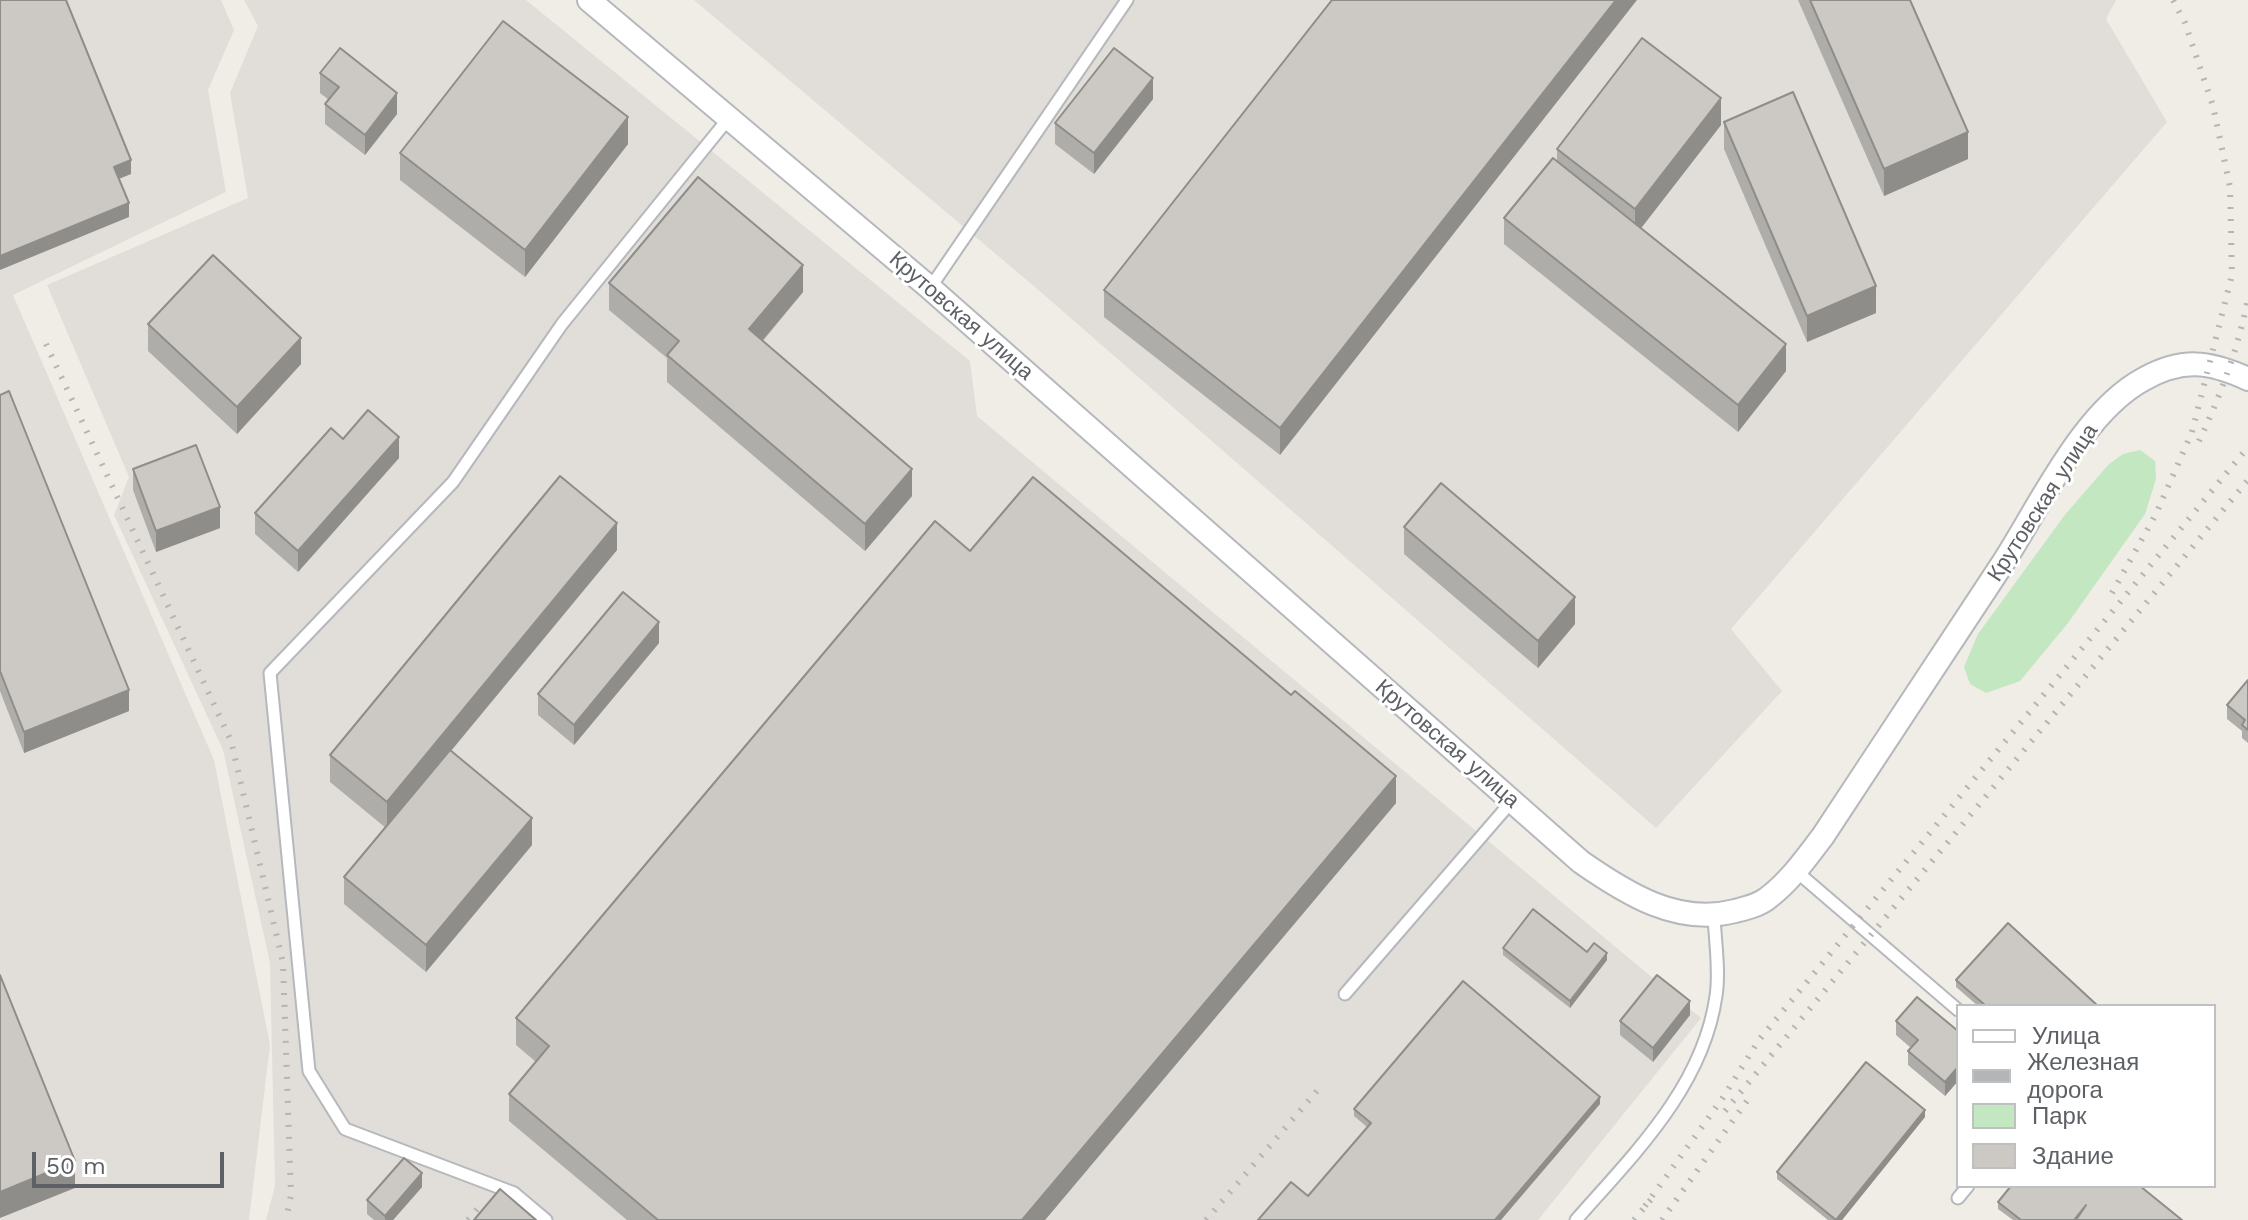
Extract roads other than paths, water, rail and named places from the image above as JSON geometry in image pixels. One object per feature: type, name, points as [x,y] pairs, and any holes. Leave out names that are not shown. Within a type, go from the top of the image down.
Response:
[{"type":"street","name":"Крутовская улица","points":[[589,0],[930,288],[1581,862],[1622,891],[1662,908],[1714,916],[1752,906],[1768,899],[1796,871],[1823,836],[2004,563],[2081,439],[2106,408],[2141,380],[2173,365],[2210,364],[2248,379]]},
{"type":"lane","points":[[930,288],[1127,0]]},
{"type":"lane","points":[[546,1220],[514,1193],[345,1129],[309,1071],[270,673],[453,482],[562,324],[728,119]]},
{"type":"lane","points":[[1345,994],[1512,801]]},
{"type":"lane","points":[[1796,871],[1956,1008]]},
{"type":"lane","points":[[1576,1220],[1655,1130],[1701,1057],[1717,994],[1714,916]]},
{"type":"lane","points":[[1958,1198],[1966,1188]]},
{"type":"railway","points":[[2112,593],[2156,514],[2192,432],[2232,275],[2230,187],[2213,106],[2185,23],[2173,0]]},
{"type":"railway","points":[[2199,441],[2228,371],[2248,298]]},
{"type":"railway","points":[[46,344],[231,741],[283,963],[291,1195],[286,1220]]},
{"type":"railway","points":[[1645,1206],[1722,1099],[1759,1040],[2248,447]]},
{"type":"railway","points":[[1725,1111],[2248,480]]},
{"type":"railway","points":[[1206,1220],[1323,1084]]},
{"type":"railway","points":[[1662,1220],[1749,1098]]},
{"type":"railway","points":[[1634,1220],[1653,1197]]},
{"type":"railway","points":[[468,1220],[478,1208]]}]
